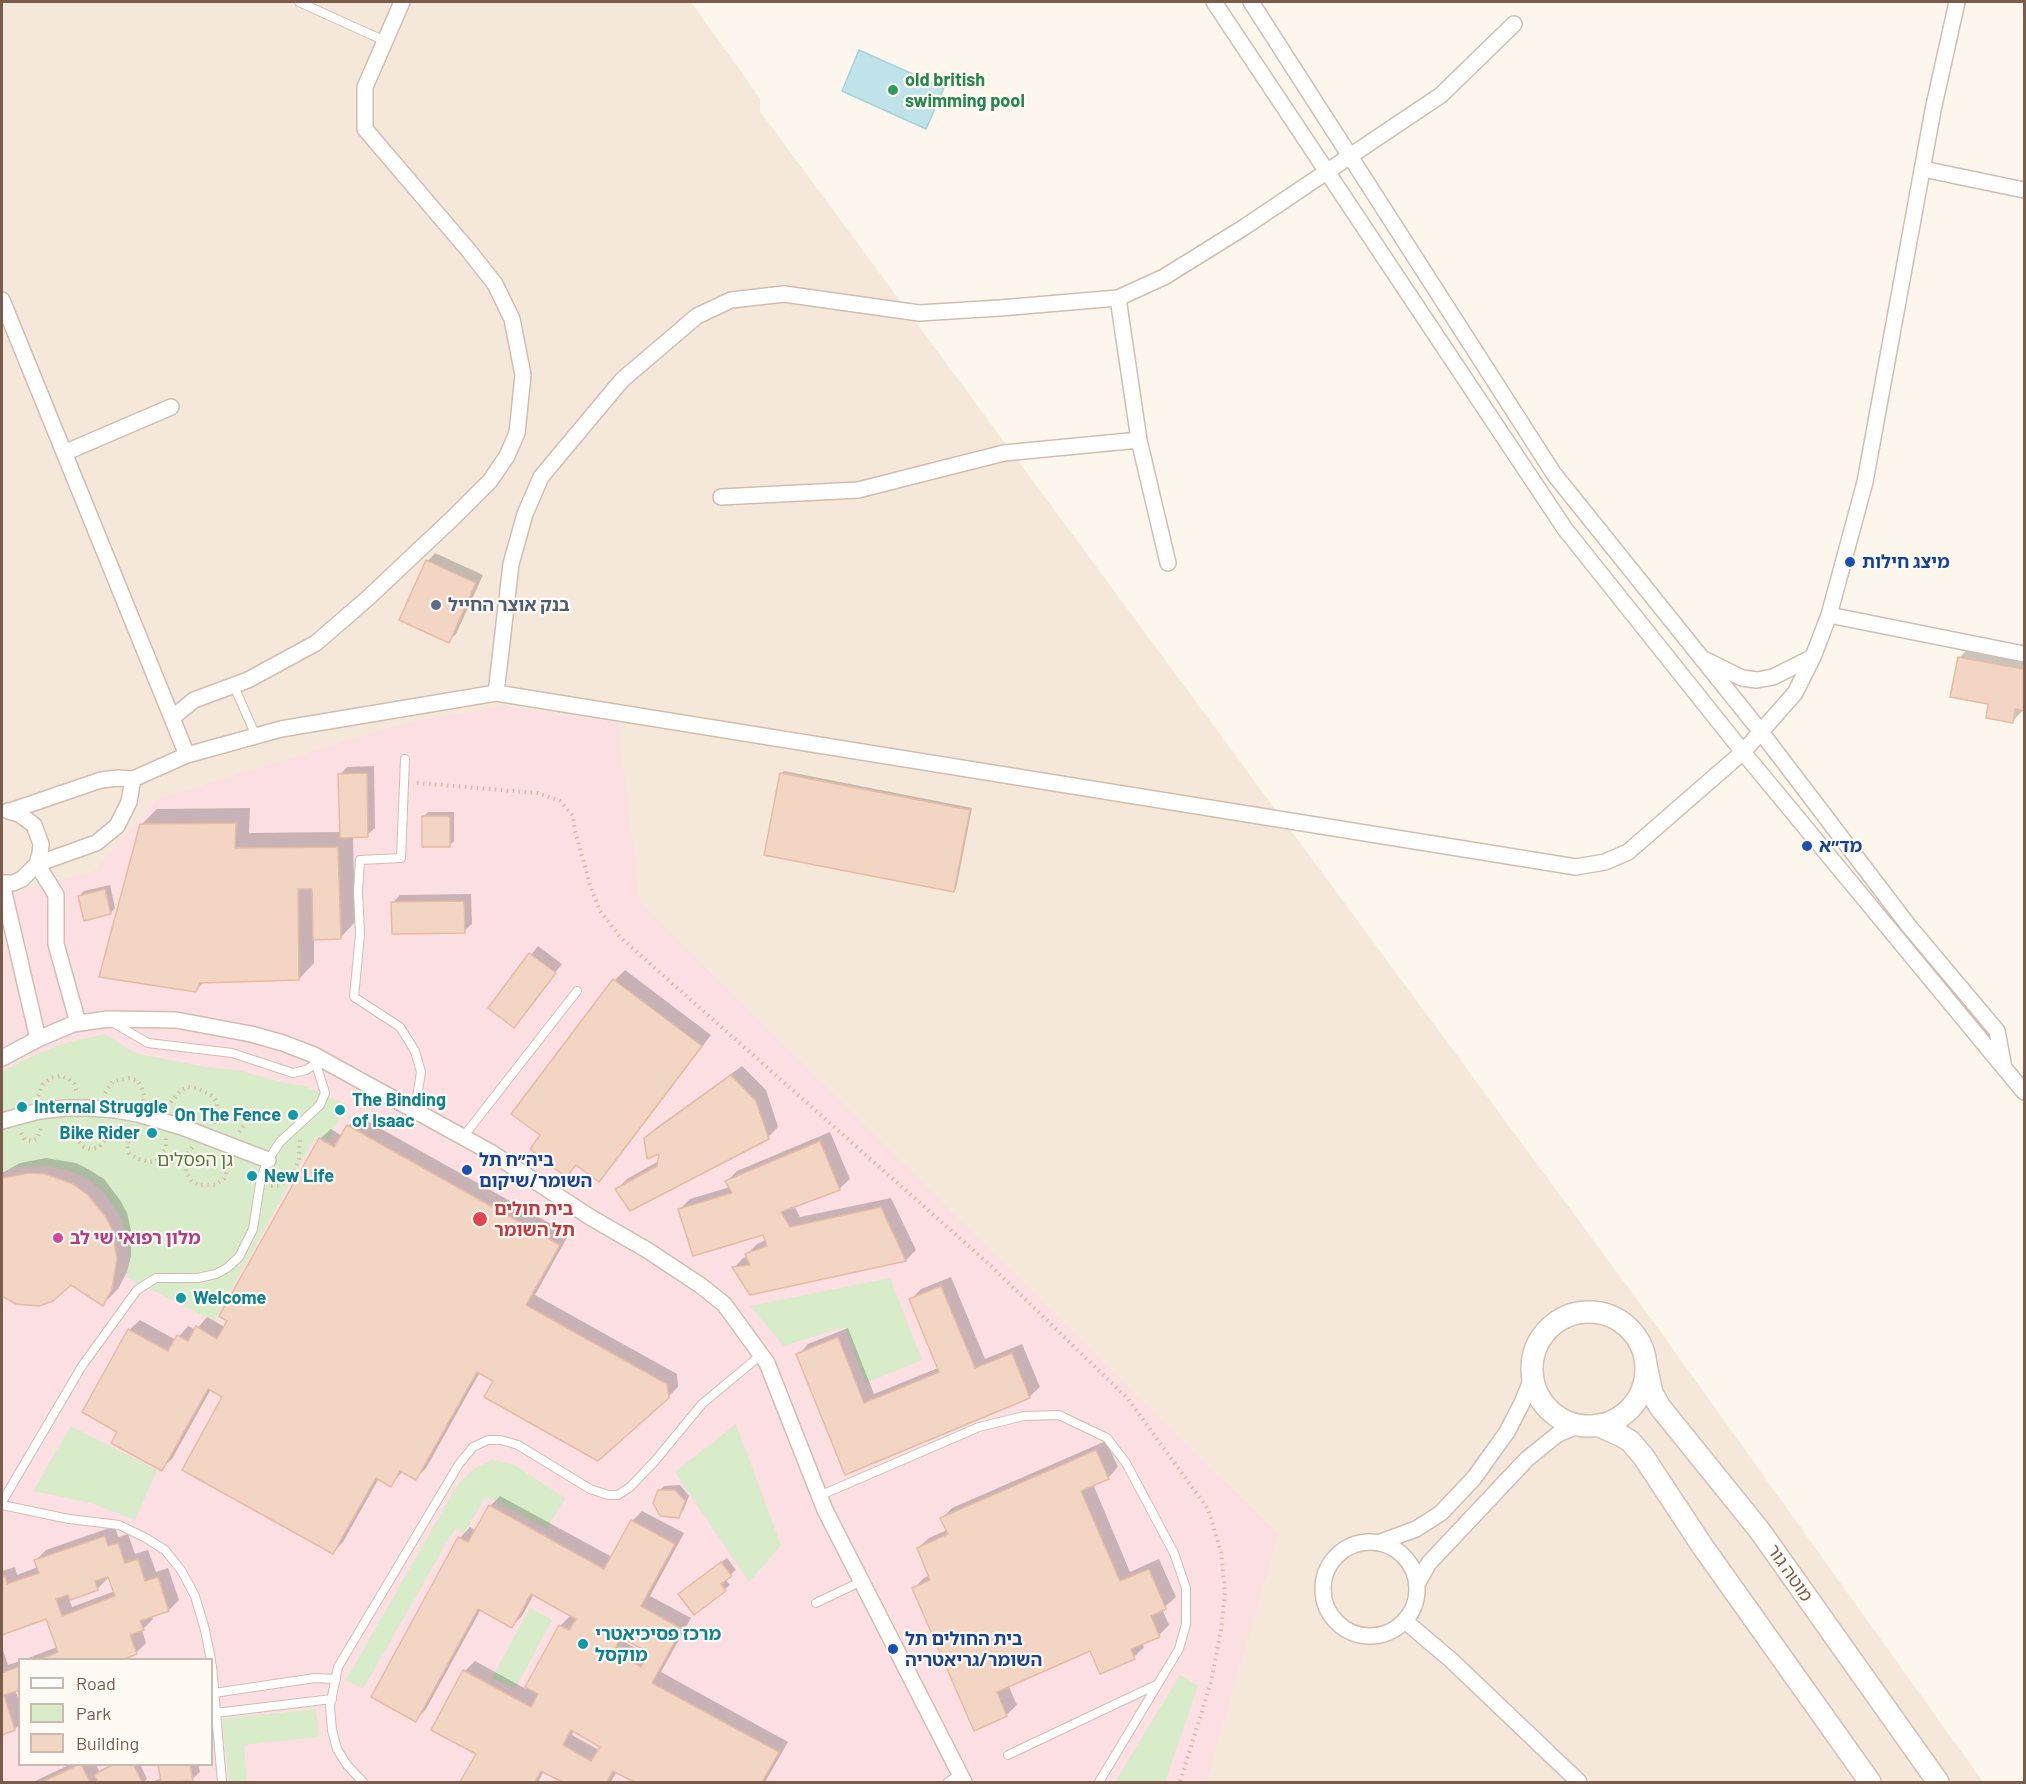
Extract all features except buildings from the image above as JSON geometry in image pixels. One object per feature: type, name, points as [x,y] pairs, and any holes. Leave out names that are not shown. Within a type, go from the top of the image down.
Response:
[{"type":"street","points":[[171,718],[194,700],[248,680],[316,642],[376,591],[490,481],[507,456],[517,433],[523,375],[512,319],[495,284],[365,129],[365,87],[402,2]]},
{"type":"street","points":[[1214,2],[1565,529],[1743,752],[2005,1071],[2025,1092]]},
{"type":"street","points":[[1251,2],[1554,474],[1761,732],[1908,925],[1998,1031],[2005,1071]]},
{"type":"street","points":[[6,811],[101,780],[133,779],[187,754],[281,729],[496,693],[1576,867],[1605,862],[1628,852],[1743,752],[1795,693],[1813,657],[1829,615],[1865,482],[1923,169],[1957,2]]},
{"type":"street","points":[[496,693],[512,564],[525,514],[541,477],[622,380],[697,316],[731,300],[784,294],[919,313],[1118,298],[1164,277],[1441,95],[1514,24]]},
{"type":"street","points":[[1923,169],[2025,190]]},
{"type":"street","points":[[1118,298],[1139,440],[1168,562]]},
{"type":"street","points":[[2,300],[187,754]]},
{"type":"street","points":[[64,453],[171,407]]},
{"type":"street","points":[[722,497],[858,490],[1004,453],[1139,440]]},
{"type":"street","points":[[1829,615],[2025,654]]},
{"type":"street","points":[[1699,656],[1742,678],[1757,680],[1773,677],[1813,657]]},
{"type":"street","points":[[38,1039],[2,884],[22,879],[37,864],[96,843],[117,826],[129,802],[133,779]]},
{"type":"street","points":[[6,811],[27,818],[39,834],[41,844],[37,864],[56,895],[56,944],[78,1023]]},
{"type":"street","points":[[2,1058],[38,1039],[78,1023],[108,1019],[176,1020],[282,1043],[415,1110],[492,1153],[700,1285],[724,1304],[767,1363],[819,1496],[957,1780]]},
{"type":"street","points":[[2,1121],[39,1111],[66,1108],[88,1107],[116,1110],[182,1127],[268,1160]]},
{"type":"street","name":"מוטה גור","points":[[1532,1378],[1532,1363],[1537,1344],[1548,1329],[1563,1318],[1582,1312],[1599,1313],[1616,1318],[1625,1324],[1639,1340],[1652,1393],[1660,1407],[1760,1531],[1938,1782]]},
{"type":"street","points":[[1532,1378],[1543,1404],[1556,1416],[1572,1424],[1607,1424],[1631,1408],[1640,1395],[1645,1380],[1646,1365]]},
{"type":"street","points":[[1378,1543],[1395,1549],[1406,1558],[1417,1584],[1417,1597],[1405,1621],[1389,1632],[1370,1636],[1360,1635],[1342,1627],[1325,1603],[1324,1583],[1330,1564],[1347,1549],[1358,1544],[1378,1543],[1416,1529],[1441,1513],[1474,1478],[1507,1432],[1532,1378]]},
{"type":"street","points":[[1417,1584],[1428,1563],[1527,1459],[1558,1434],[1588,1425],[1620,1435],[1630,1441],[1643,1456],[1710,1557],[1870,1782]]},
{"type":"street","points":[[1405,1621],[1451,1660],[1579,1782]]},
{"type":"lane","points":[[299,2],[385,41]]},
{"type":"lane","points":[[237,693],[256,736]]},
{"type":"lane","points":[[405,759],[401,858],[360,860],[358,892],[360,934],[354,997],[400,1028],[415,1051],[421,1072],[415,1110]]},
{"type":"lane","points":[[463,1137],[577,991]]},
{"type":"lane","points":[[108,1019],[148,1043],[231,1053],[293,1073],[306,1070],[319,1062],[325,1093],[321,1106],[280,1142],[268,1160],[261,1178],[253,1229],[239,1257],[216,1274],[198,1278],[156,1278],[137,1290],[82,1366],[2,1503],[69,1519],[119,1525],[165,1550],[181,1570],[195,1596],[211,1658]]},
{"type":"lane","points":[[363,1782],[347,1765],[337,1749],[332,1730],[330,1706],[338,1667],[459,1464],[473,1447],[488,1440],[501,1440],[518,1445],[590,1489],[608,1496],[618,1495],[630,1487],[654,1462],[702,1404],[762,1354]]},
{"type":"lane","points":[[819,1496],[979,1427],[1024,1416],[1059,1415],[1107,1438],[1126,1463],[1174,1553],[1186,1588],[1186,1624],[1179,1649],[1099,1782]]},
{"type":"lane","points":[[816,1603],[862,1581]]},
{"type":"lane","points":[[214,1693],[315,1678],[336,1679]]},
{"type":"lane","points":[[213,1680],[222,1782]]},
{"type":"lane","points":[[1008,1755],[1158,1684]]},
{"type":"lane","points":[[216,1713],[332,1699]]},
{"type":"path","points":[[404,782],[538,793],[560,801],[573,816],[591,888],[600,911],[621,938],[990,1265],[1128,1399],[1208,1509],[1221,1552],[1225,1592],[1221,1630],[1211,1682],[1180,1782]]},
{"type":"shaded area","points":[[2,2],[691,2],[760,98],[760,111],[1650,1317],[1983,1782],[2,1782]]},
{"type":"shaded area","name":"בית חולים תל השומר","points":[[505,706],[618,723],[640,903],[1278,1535],[1206,1782],[2,1782],[2,895],[93,872],[158,799],[405,723]]},
{"type":"green space","name":"גן הפסלים","points":[[105,1034],[135,1053],[205,1067],[241,1071],[304,1086],[346,1104],[329,1139],[315,1137],[214,1321],[126,1277],[129,1260],[127,1236],[120,1217],[104,1193],[89,1180],[67,1170],[43,1166],[16,1167],[2,1172],[2,1072],[19,1062],[64,1043]]},
{"type":"green space","points":[[890,1278],[922,1360],[866,1383],[844,1327],[784,1346],[750,1306]]},
{"type":"green space","points":[[736,1424],[781,1545],[749,1582],[675,1472]]},
{"type":"green space","points":[[71,1426],[157,1470],[135,1520],[91,1503],[33,1491]]},
{"type":"green space","points":[[492,1460],[513,1464],[565,1498],[547,1529],[486,1496],[464,1534],[455,1528],[363,1689],[346,1680],[458,1484],[475,1468]]},
{"type":"green space","points":[[530,1608],[552,1620],[515,1689],[492,1678]]},
{"type":"green space","points":[[1180,1675],[1198,1686],[1165,1782],[1115,1782]]},
{"type":"green space","points":[[316,1709],[319,1737],[244,1745],[247,1782],[229,1782],[222,1719]]},
{"type":"water","name":"old british swimming pool","points":[[859,50],[944,88],[926,129],[842,91]]},
{"type":"place","name":"old british swimming pool","points":[[893,90]]},
{"type":"place","name":"מיצג חילות","points":[[1850,562]]},
{"type":"place","name":"בנק אוצר החייל","points":[[436,605]]},
{"type":"place","name":"מד״א","points":[[1807,846]]},
{"type":"place","name":"Internal Struggle","points":[[22,1107]]},
{"type":"place","name":"The Binding of Isaac","points":[[340,1110]]},
{"type":"place","name":"On The Fence","points":[[293,1115]]},
{"type":"place","name":"Bike Rider","points":[[152,1133]]},
{"type":"place","name":"ביה״ח תל השומר/שיקום","points":[[467,1170]]},
{"type":"place","name":"New Life","points":[[252,1176]]},
{"type":"place","name":"בית חולים תל השומר","points":[[480,1219]]},
{"type":"place","name":"מלון רפואי שי לב","points":[[58,1238]]},
{"type":"place","name":"Welcome","points":[[181,1298]]},
{"type":"place","name":"מרכז פסיכיאטרי מוקסל","points":[[583,1644]]},
{"type":"place","name":"בית החולים תל השומר/גריאטריה","points":[[893,1649]]}]
